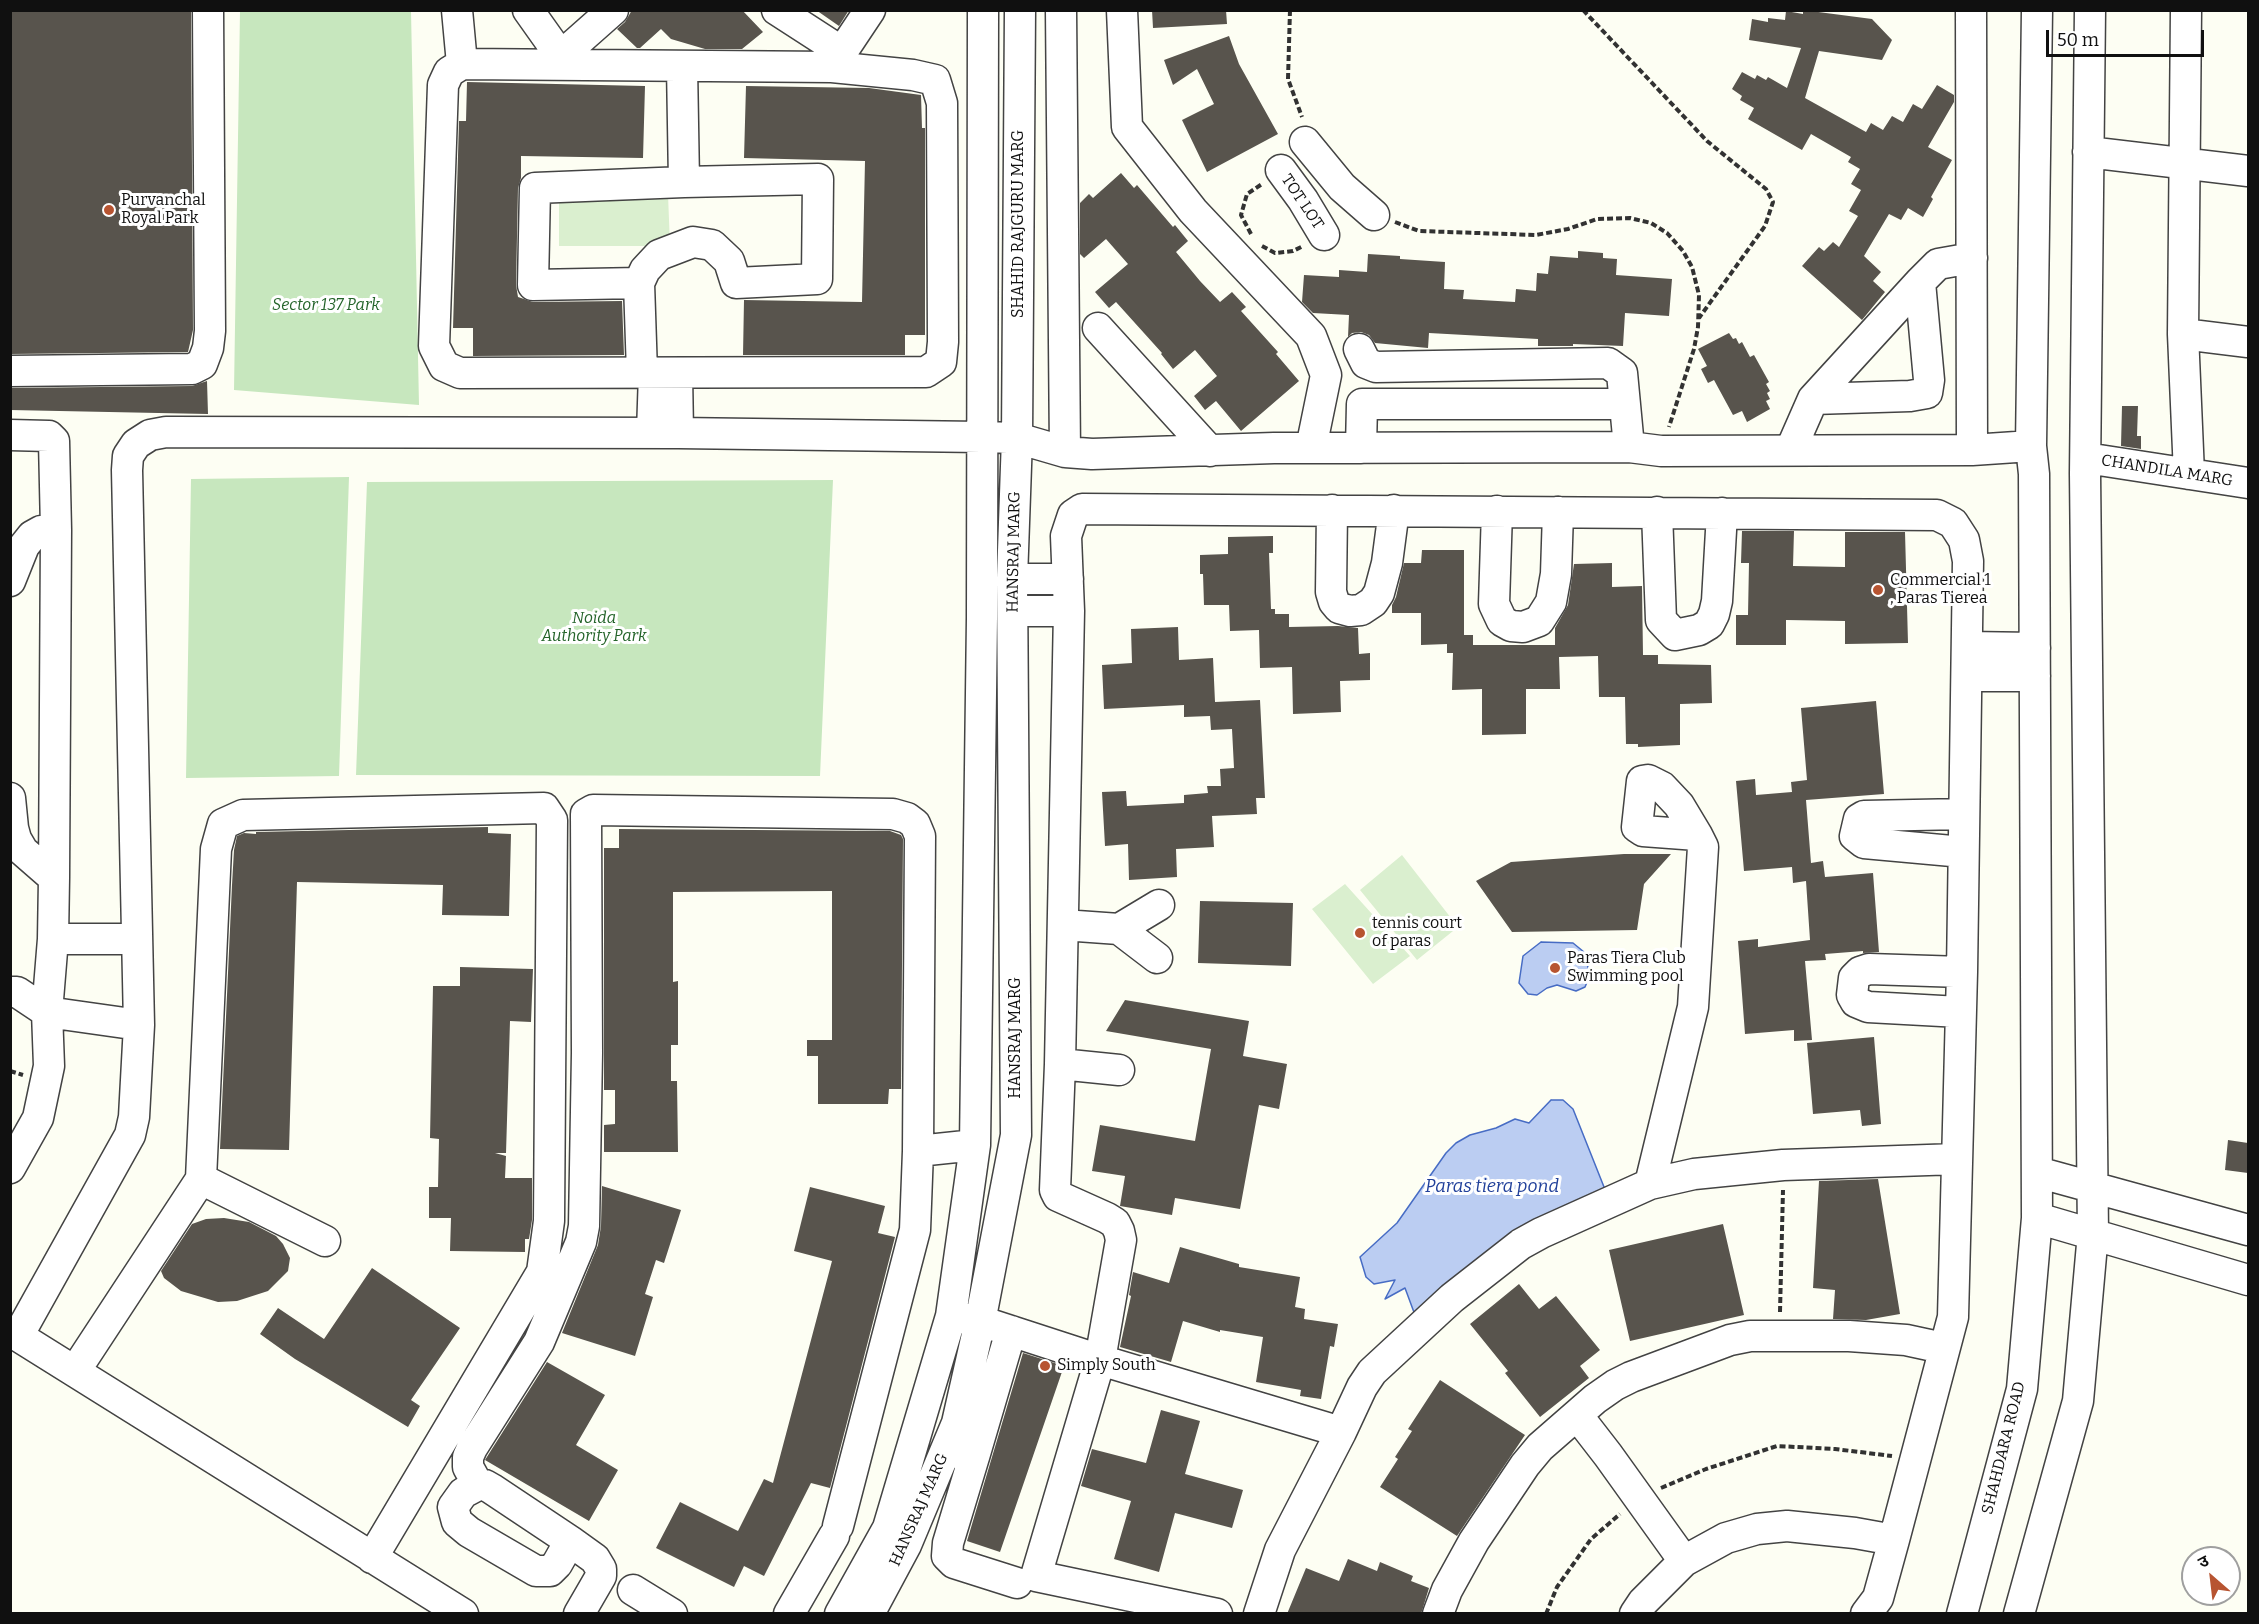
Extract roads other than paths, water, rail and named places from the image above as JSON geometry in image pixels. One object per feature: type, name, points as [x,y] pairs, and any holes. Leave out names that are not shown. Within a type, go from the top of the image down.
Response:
[{"type":"street","points":[[10,371],[192,369],[202,364],[208,348],[210,331],[208,10]]},
{"type":"street","points":[[457,10],[462,64]]},
{"type":"street","points":[[528,10],[564,60]]},
{"type":"street","points":[[564,60],[613,10]]},
{"type":"street","points":[[777,10],[837,60]]},
{"type":"street","points":[[837,60],[870,10]]},
{"type":"street","points":[[981,437],[983,10]]},
{"type":"street","name":"SHAHID RAJGURU MARG","points":[[1017,438],[1020,10]]},
{"type":"street","points":[[1061,10],[1065,452]]},
{"type":"street","points":[[1122,10],[1127,127],[1193,211],[1311,336],[1326,375],[1311,448]]},
{"type":"street","points":[[1971,10],[1972,450]]},
{"type":"street","name":"SHAHDARA ROAD","points":[[1962,1614],[2022,1389],[2037,1218],[2034,474],[2031,446],[2037,10]]},
{"type":"street","points":[[2019,1614],[2078,1401],[2092,1233],[2086,458],[2090,10]]},
{"type":"street","points":[[2186,10],[2183,334],[2189,474]]},
{"type":"street","points":[[935,80],[942,103],[943,342],[941,362],[926,372],[460,373],[444,366],[434,346],[443,85],[449,72],[462,64],[564,60],[682,66],[837,60],[935,80],[982,85]]},
{"type":"street","points":[[682,66],[684,182]]},
{"type":"street","points":[[1305,142],[1342,187],[1374,215]]},
{"type":"street","points":[[2088,152],[2248,171]]},
{"type":"street","name":"TOT LOT","points":[[1281,170],[1324,235]]},
{"type":"street","points":[[639,283],[533,285],[535,188],[818,179],[817,279],[736,283],[729,261],[712,245],[693,242],[659,255],[645,270],[639,283],[658,373],[665,433]]},
{"type":"street","points":[[1791,449],[1813,399],[1920,282],[1938,264],[1972,258]]},
{"type":"street","points":[[1813,399],[1910,396],[1927,393],[1929,380],[1920,282]]},
{"type":"street","points":[[1098,328],[1210,451]]},
{"type":"street","points":[[2183,334],[2248,342]]},
{"type":"street","points":[[1359,349],[1366,363],[1376,367],[1608,363],[1622,372],[1629,447]]},
{"type":"street","points":[[1361,448],[1362,404],[1625,405]]},
{"type":"street","points":[[463,1614],[14,1334],[130,1135],[134,1117],[139,1025],[127,470],[128,456],[136,444],[150,435],[166,432],[665,433],[981,437],[1017,438],[1065,452],[1092,454],[1311,448],[1629,447],[1661,451],[1972,450],[2031,446]]},
{"type":"street","points":[[10,435],[49,436],[54,441],[56,530],[53,939],[47,1012],[49,1066],[38,1118],[10,1168]]},
{"type":"street","name":"HANSRAJ MARG","points":[[840,1614],[888,1528],[951,1316],[975,1145],[982,618],[981,437]]},
{"type":"street","name":"HANSRAJ MARG","points":[[869,1614],[960,1453],[957,1422],[980,1321],[1016,1135],[1012,579],[1017,438]]},
{"type":"street","name":"CHANDILA MARG","points":[[2086,458],[2248,483]]},
{"type":"street","points":[[1217,1614],[1036,1576],[1100,1360],[1121,1240],[1115,1223],[1056,1193],[1069,611],[1066,536],[1068,524],[1073,515],[1082,508],[1938,516],[1953,523],[1964,540],[1968,561],[1962,972],[1953,1317],[1878,1598],[1866,1614]]},
{"type":"street","points":[[1332,510],[1331,592],[1339,608],[1350,611],[1361,610],[1373,602],[1379,593],[1387,563],[1394,510]]},
{"type":"street","points":[[1497,511],[1494,604],[1502,621],[1512,626],[1523,627],[1539,621],[1551,602],[1556,574],[1558,512]]},
{"type":"street","points":[[1657,513],[1661,620],[1675,634],[1699,630],[1709,624],[1714,614],[1717,601],[1722,513]]},
{"type":"street","points":[[10,581],[24,546],[32,536],[41,531],[56,530]]},
{"type":"street","points":[[1012,579],[1068,579]]},
{"type":"street","points":[[1013,611],[1069,611]]},
{"type":"street","points":[[1967,661],[2035,662]]},
{"type":"street","points":[[10,798],[16,839],[23,851],[54,878]]},
{"type":"street","points":[[75,1371],[201,1179],[216,849],[224,824],[243,815],[544,808],[551,815],[552,831],[549,1221],[542,1272],[372,1558]]},
{"type":"street","points":[[478,1485],[468,1467],[468,1457],[539,1342],[581,1242],[584,1226],[587,1053],[586,814],[593,810],[893,814],[907,818],[915,824],[920,836],[918,1151],[913,1242],[836,1531],[789,1614]]},
{"type":"street","points":[[1964,814],[1864,816],[1856,825],[1855,836],[1864,843],[1964,852]]},
{"type":"street","points":[[1650,1184],[1694,1007],[1703,847],[1697,835]]},
{"type":"street","points":[[1119,929],[1159,905]]},
{"type":"street","points":[[1063,925],[1119,929],[1157,958]]},
{"type":"street","points":[[53,939],[137,939]]},
{"type":"street","points":[[1960,1012],[1868,1007],[1856,1002],[1852,995],[1854,978],[1860,972],[1869,969],[1962,972]]},
{"type":"street","points":[[10,992],[16,992],[47,1012],[139,1025]]},
{"type":"street","points":[[1060,1064],[1119,1070]]},
{"type":"street","points":[[918,1151],[975,1145]]},
{"type":"street","points":[[1259,1614],[1280,1550],[1362,1387],[1372,1372],[1452,1298],[1521,1244],[1650,1184],[1694,1174],[1784,1165],[1957,1159]]},
{"type":"street","points":[[2037,1172],[2248,1224]]},
{"type":"street","points":[[201,1179],[325,1241]]},
{"type":"street","points":[[2037,1218],[2248,1280]]},
{"type":"street","points":[[951,1316],[980,1321],[1100,1360],[1341,1432]]},
{"type":"street","points":[[1011,1331],[960,1453],[946,1556],[954,1563],[1017,1582]]},
{"type":"street","points":[[1438,1614],[1447,1590],[1474,1541],[1525,1465],[1540,1447],[1595,1399],[1631,1377],[1731,1340],[1750,1336],[1860,1337],[1906,1340],[1943,1348]]},
{"type":"street","points":[[1577,1415],[1684,1561]]},
{"type":"street","points":[[570,1541],[557,1564],[550,1571],[536,1571],[469,1532],[458,1522],[453,1507],[463,1493],[478,1485],[492,1489],[570,1541],[596,1559],[602,1569],[601,1576],[579,1614]]},
{"type":"street","points":[[1635,1614],[1643,1602],[1684,1561],[1726,1538],[1757,1529],[1787,1526],[1855,1533],[1894,1540]]},
{"type":"street","points":[[633,1590],[672,1614]]},
{"type":"water","name":"Paras Tiera Club Swimming pool","points":[[1541,942],[1573,943],[1584,952],[1590,975],[1585,987],[1576,991],[1557,985],[1537,995],[1528,994],[1519,983],[1523,956]]},
{"type":"water","name":"Paras tiera pond","points":[[1551,1100],[1563,1100],[1573,1109],[1606,1192],[1415,1315],[1405,1288],[1385,1299],[1395,1280],[1374,1284],[1366,1277],[1360,1257],[1397,1223],[1446,1153],[1456,1143],[1470,1135],[1496,1128],[1515,1119],[1529,1123]]},
{"type":"place","name":"Purvanchal Royal Park","points":[[109,210]]},
{"type":"place","name":"Commercial 1 , Paras Tierea","points":[[1878,590]]},
{"type":"place","name":"tennis court of paras","points":[[1360,933]]},
{"type":"place","name":"Paras Tiera Club Swimming pool","points":[[1555,968]]},
{"type":"place","name":"Simply South","points":[[1045,1366]]},
{"type":"park label","name":"Sector 137 Park","points":[[326,306]]},
{"type":"park label","name":"Noida Authority Park","points":[[594,628]]}]
